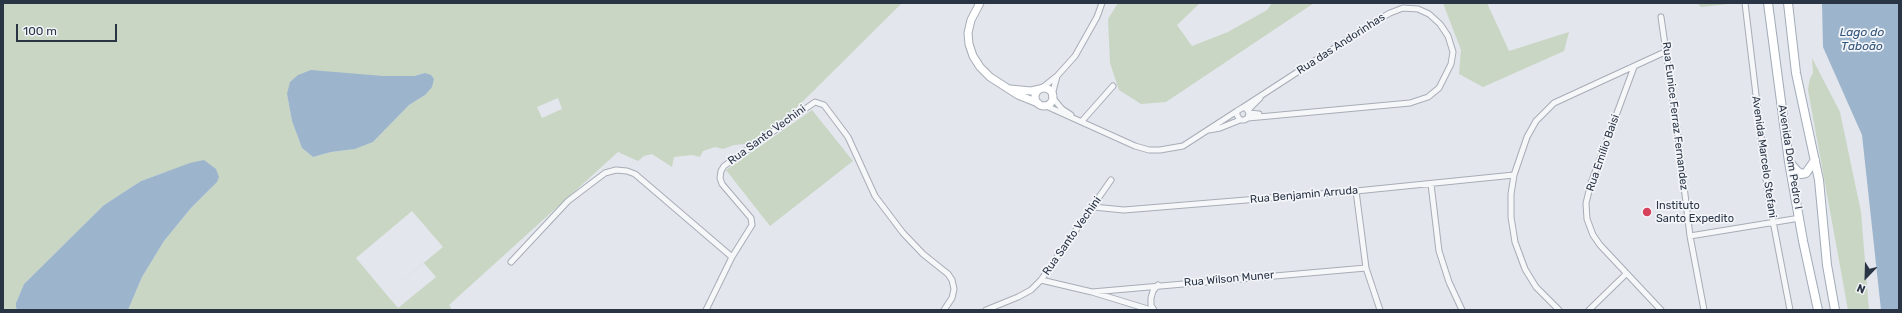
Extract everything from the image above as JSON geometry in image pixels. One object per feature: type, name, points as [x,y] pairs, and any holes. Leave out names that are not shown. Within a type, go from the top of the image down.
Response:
[{"type":"main road","name":"Avenida Dom Pedro I","points":[[1768,3],[1789,162],[1818,310]]},
{"type":"main road","name":"Avenida Dom Pedro I","points":[[1788,3],[1796,73],[1819,180],[1827,264],[1835,310]]},
{"type":"main road","points":[[1789,162],[1801,174],[1810,170],[1815,160]]},
{"type":"street","points":[[980,3],[971,20],[968,33],[969,44],[973,56],[980,67],[990,77],[1008,88],[1041,104],[1051,102],[1057,76]]},
{"type":"street","points":[[1041,104],[1035,96],[1057,76],[1075,56],[1097,17],[1102,3]]},
{"type":"street","name":"Avenida Marcelo Stefani","points":[[1745,3],[1773,222],[1790,310]]},
{"type":"street","name":"Rua das Andorinhas","points":[[1052,96],[1062,109],[1074,117],[1134,146],[1155,150],[1183,146],[1210,130],[1240,109],[1376,21],[1390,13],[1404,8],[1418,9],[1429,14],[1440,24],[1448,36],[1453,52],[1451,64],[1439,88],[1428,97],[1410,103],[1268,115],[1248,114],[1240,109]]},
{"type":"street","name":"Rua Eunice Ferraz Fernandez","points":[[1661,17],[1667,51],[1690,236],[1704,310]]},
{"type":"street","points":[[1559,310],[1536,287],[1525,269],[1515,242],[1511,217],[1511,194],[1514,175],[1527,137],[1536,121],[1554,104],[1667,51]]},
{"type":"street","name":"Rua Emílio Baisi","points":[[1634,67],[1591,183],[1586,203],[1587,219],[1593,235],[1626,274],[1661,310]]},
{"type":"street","points":[[1082,121],[1112,86]]},
{"type":"street","points":[[1008,88],[1031,91],[1048,89],[1052,96]]},
{"type":"street","name":"Rua das Andorinhas","points":[[1210,130],[1220,128],[1240,120],[1248,114],[1262,95]]},
{"type":"street","name":"Rua Santo Vechini","points":[[732,257],[750,229],[752,221],[728,191],[720,178],[724,166],[810,104],[820,102],[824,105],[848,137],[875,196],[903,234],[923,254],[948,274],[952,280],[954,289],[952,298],[944,310]]},
{"type":"street","name":"Rua das Andorinhas","points":[[1041,104],[1058,113],[1074,117]]},
{"type":"street","points":[[1240,109],[1237,115],[1240,120]]},
{"type":"street","points":[[511,262],[568,201],[605,173],[616,170],[627,171],[635,174],[732,257],[706,310]]},
{"type":"street","name":"Rua Benjamin Arruda","points":[[1093,207],[1124,210],[1356,191],[1514,175]]},
{"type":"street","name":"Rua Santo Vechini","points":[[986,310],[1031,290],[1041,280],[1111,180]]},
{"type":"street","points":[[1431,184],[1439,251],[1449,282],[1462,310]]},
{"type":"street","points":[[1356,191],[1366,268],[1380,310]]},
{"type":"street","points":[[1690,236],[1800,218]]},
{"type":"street","name":"Rua Wilson Muner","points":[[1092,292],[1158,285],[1366,268]]},
{"type":"street","points":[[1589,310],[1626,274]]},
{"type":"street","points":[[1041,280],[1092,292],[1150,310]]},
{"type":"street","points":[[1154,310],[1151,305],[1151,298],[1153,291],[1158,285]]},
{"type":"green space","points":[[3,3],[902,3],[782,122],[755,143],[734,145],[723,149],[715,147],[703,151],[700,157],[692,155],[674,157],[672,167],[652,154],[644,156],[638,161],[618,152],[449,305],[452,310],[128,310],[142,277],[164,241],[191,208],[211,188],[165,172],[141,181],[104,205],[24,284],[16,303],[16,308],[19,310],[3,310]],"holes":[[[425,73],[425,95],[409,105],[373,142],[355,149],[331,152],[313,157],[302,148],[292,121],[287,94],[383,76],[414,76]],[[558,98],[562,109],[542,118],[537,107]],[[412,211],[443,247],[386,294],[356,258]],[[424,263],[436,277],[398,308],[386,294]]]},
{"type":"green space","points":[[1118,3],[1200,3],[1177,25],[1192,46],[1228,32],[1267,10],[1272,3],[1314,3],[1166,102],[1141,104],[1119,90],[1110,63],[1108,19]]},
{"type":"green space","points":[[1443,3],[1487,3],[1509,51],[1569,32],[1564,51],[1483,87],[1459,74],[1461,50]]},
{"type":"green space","points":[[1697,3],[1737,3],[1701,7]]},
{"type":"green space","points":[[1812,58],[1840,112],[1861,212],[1869,310],[1848,310],[1808,90],[1810,78],[1813,73]]},
{"type":"green space","points":[[812,110],[853,161],[770,226],[726,170]]},
{"type":"water","name":"Lago do Taboão","points":[[1822,3],[1899,3],[1899,310],[1881,310],[1862,135],[1823,47]]},
{"type":"water","points":[[311,70],[383,76],[414,76],[425,73],[431,75],[434,79],[432,87],[425,95],[409,105],[373,142],[355,149],[331,152],[313,157],[302,148],[292,121],[287,94],[290,82],[298,75]]},
{"type":"water","points":[[204,160],[216,169],[219,177],[217,182],[191,208],[164,241],[142,277],[128,310],[19,310],[16,308],[16,303],[24,284],[104,205],[141,181],[190,163]]},
{"type":"place","name":"Instituto Santo Expedito","points":[[1647,212]]}]
